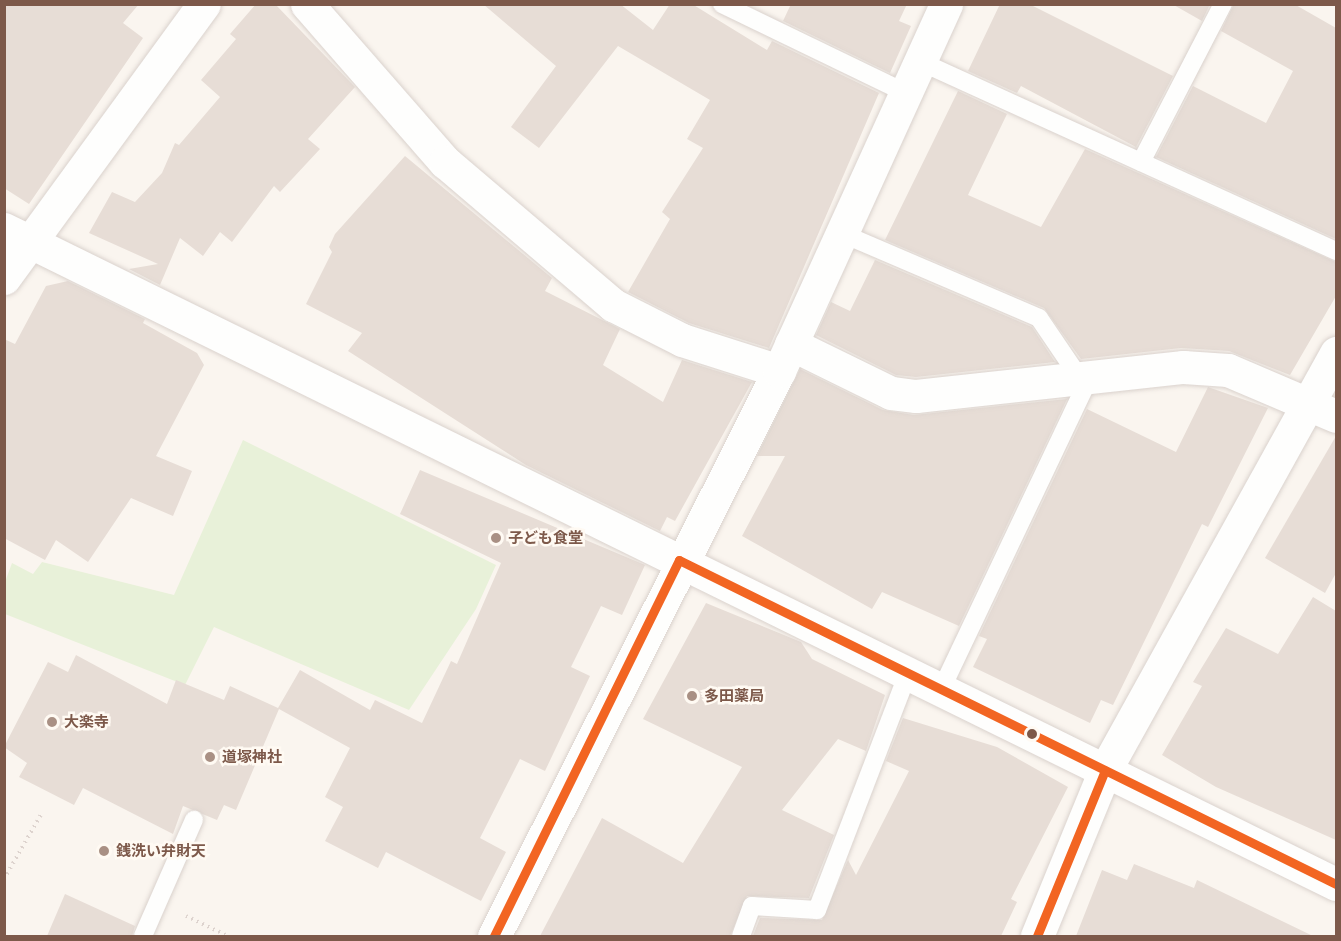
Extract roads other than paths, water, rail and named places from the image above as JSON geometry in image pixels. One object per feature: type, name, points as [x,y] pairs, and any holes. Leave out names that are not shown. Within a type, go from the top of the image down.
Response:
[{"type":"street","points":[[4,278],[18,235],[204,4]]},
{"type":"street","points":[[307,4],[445,162],[613,305],[682,340],[785,357],[891,393],[916,396],[1183,367],[1228,370],[1322,410]]},
{"type":"street","points":[[494,936],[679,560],[785,357],[946,4]]},
{"type":"street","points":[[18,235],[1336,884]]},
{"type":"street","points":[[1037,936],[1105,770],[1322,410],[1336,353]]},
{"type":"lane","points":[[722,4],[904,92]]},
{"type":"lane","points":[[1141,162],[1223,4]]},
{"type":"lane","points":[[919,61],[1336,251]]},
{"type":"lane","points":[[841,233],[1038,318],[1084,376],[941,690]]},
{"type":"lane","points":[[741,936],[752,906],[818,910],[908,673]]},
{"type":"lane","points":[[143,936],[194,819]]},
{"type":"place","name":"子ども食堂","points":[[496,538]]},
{"type":"place","name":"多田薬局","points":[[692,696]]},
{"type":"place","name":"大楽寺","points":[[52,722]]},
{"type":"place","name":"道塚神社","points":[[210,757]]},
{"type":"place","name":"銭洗い弁財天","points":[[104,851]]}]
